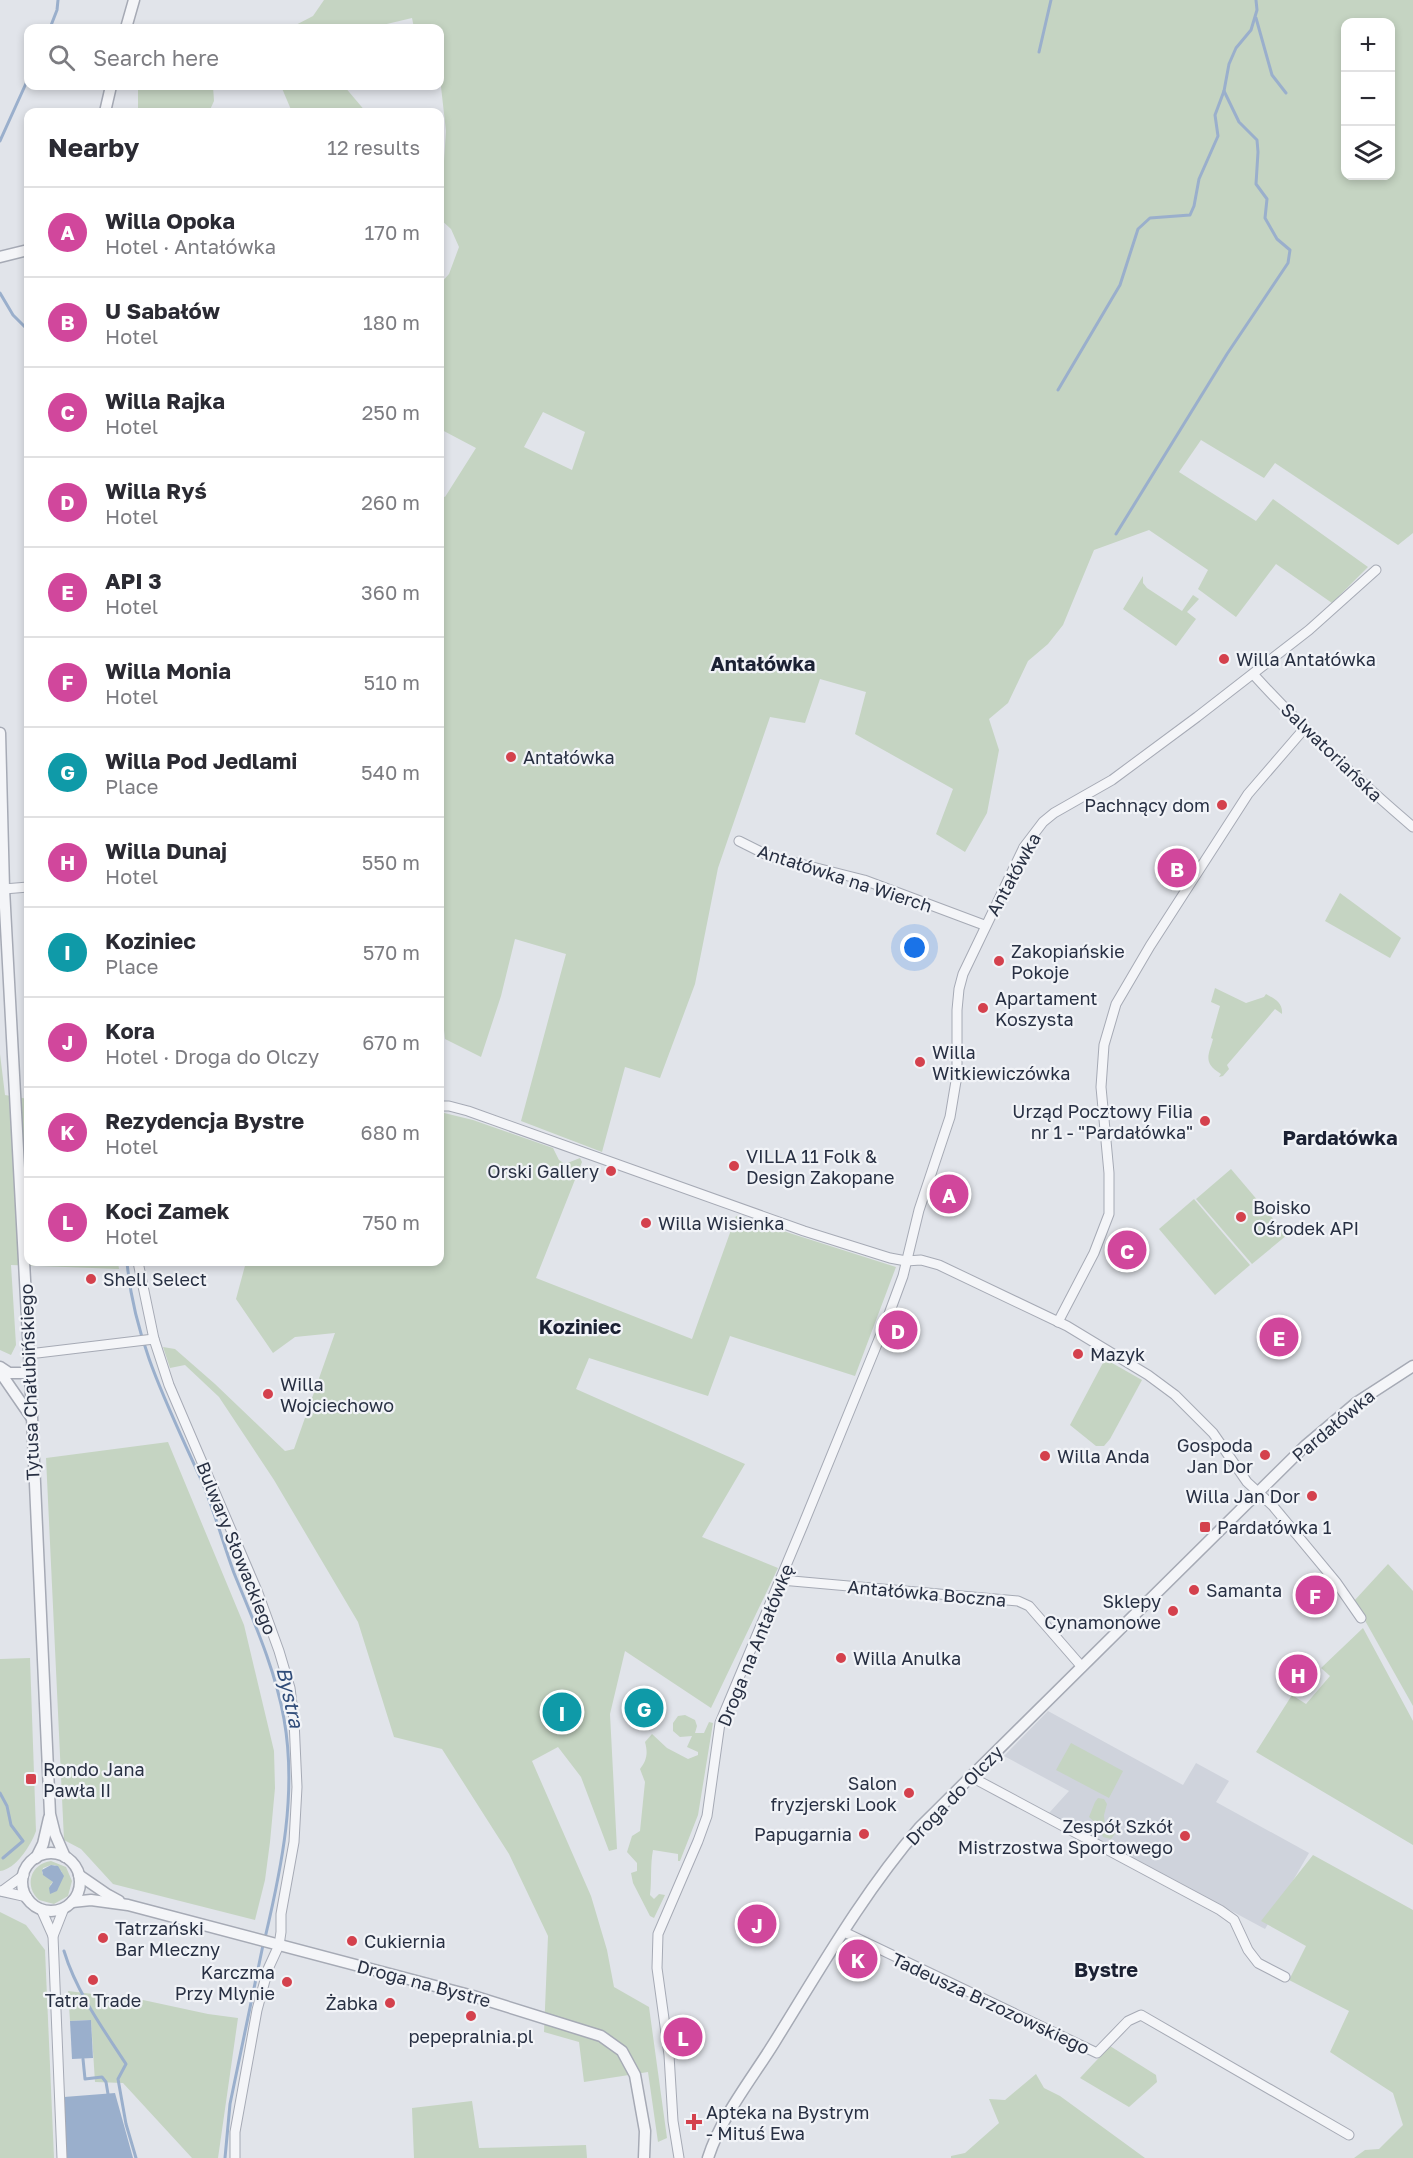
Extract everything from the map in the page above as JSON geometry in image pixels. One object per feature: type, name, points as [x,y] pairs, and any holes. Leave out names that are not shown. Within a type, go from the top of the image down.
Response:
[{"type":"street","points":[[127,24],[134,0]]},
{"type":"street","points":[[106,108],[110,90]]},
{"type":"street","points":[[1,257],[24,251]]},
{"type":"street","name":"Antałówka","points":[[906,1261],[919,1210],[950,1117],[957,1074],[958,989],[984,926],[1024,846],[1043,822],[1054,813],[1112,780],[1253,674],[1309,630],[1376,570]]},
{"type":"street","name":"Salwatoriańska","points":[[1253,674],[1304,729],[1362,784],[1413,827]]},
{"type":"street","points":[[1058,1322],[1094,1253],[1108,1214],[1109,1173],[1101,1087],[1104,1045],[1116,1004],[1150,946],[1248,794],[1304,729]]},
{"type":"street","name":"Tytusa Chałubińskiego","points":[[0,733],[4,889],[24,1261]]},
{"type":"street","name":"Antałówka na Wierch","points":[[739,842],[769,856],[864,880],[984,926]]},
{"type":"street","points":[[4,889],[24,887]]},
{"type":"street","points":[[444,1106],[459,1108],[804,1231],[884,1257],[906,1261],[921,1260],[939,1265],[1058,1322],[1148,1375],[1175,1395],[1206,1424],[1247,1482],[1273,1506],[1328,1573],[1361,1618]]},
{"type":"street","name":"Droga na Antałówkę","points":[[679,2158],[676,2146],[669,2055],[657,1968],[657,1943],[660,1929],[707,1816],[720,1723],[886,1322],[906,1261]]},
{"type":"street","name":"Tytusa Chałubińskiego","points":[[24,1266],[50,1814],[55,1834],[65,1857]]},
{"type":"street","name":"Bulwary Słowackiego","points":[[139,1266],[152,1339],[177,1404],[258,1593],[290,1688],[295,1730],[297,1787],[294,1842],[281,1914],[281,1932],[257,2010],[235,2132],[235,2158]]},
{"type":"street","points":[[29,1354],[152,1339]]},
{"type":"street","name":"Pardałówka","points":[[1259,1492],[1335,1419],[1370,1392],[1413,1366]]},
{"type":"street","points":[[30,1373],[1,1373],[31,1418]]},
{"type":"street","name":"Droga do Olczy","points":[[702,2158],[710,2153],[737,2102],[867,1894],[904,1846],[972,1775],[1259,1492]]},
{"type":"street","name":"Antałówka Boczna","points":[[781,1580],[1018,1601],[1029,1606],[1082,1667]]},
{"type":"street","points":[[972,1775],[977,1780],[1220,1910],[1233,1920],[1248,1950],[1258,1963],[1285,1977]]},
{"type":"street","name":"Tytusa Chałubińskiego","points":[[36,1858],[43,1844],[50,1814]]},
{"type":"street","points":[[27,1898],[23,1887],[24,1875],[28,1865],[36,1858],[52,1854],[65,1857],[74,1865],[79,1875],[79,1890],[68,1905],[53,1936]]},
{"type":"street","points":[[1,1891],[24,1875]]},
{"type":"street","name":"Droga na Bystre","points":[[79,1875],[108,1895],[128,1905]]},
{"type":"street","points":[[1,1891],[27,1898],[41,1909],[53,1936],[63,2158]]},
{"type":"street","name":"Droga na Bystre","points":[[68,1905],[91,1900],[128,1905],[473,1996],[604,2037],[622,2051],[633,2071],[641,2105],[645,2142],[644,2158]]},
{"type":"street","points":[[41,1909],[53,1911],[68,1905]]},
{"type":"street","name":"Tadeusza Brzozowskiego","points":[[844,1932],[1097,2053],[1128,2021],[1141,2015],[1348,2134]]},
{"type":"street","name":"Droga na Bystre","points":[[645,2142],[653,2158]]},
{"type":"street","name":"Droga na Antałówkę","points":[[673,2158],[676,2146]]},
{"type":"shaded area","name":"Zespół Szkół Mistrzostwa Sportowego","points":[[1048,1711],[1183,1785],[1196,1763],[1229,1781],[1216,1802],[1309,1853],[1265,1929],[1049,1813],[1069,1791],[1004,1756]]},
{"type":"green space","points":[[324,0],[1413,0],[1413,533],[1398,545],[1275,463],[1264,478],[1201,440],[1179,472],[1256,521],[1273,499],[1368,567],[1332,603],[1276,564],[1236,617],[1198,589],[1208,570],[1149,530],[1094,550],[1063,625],[1048,644],[1028,661],[1008,703],[989,719],[999,750],[987,813],[965,852],[936,834],[953,789],[855,734],[866,692],[820,679],[805,723],[770,717],[718,868],[695,984],[660,1078],[625,1067],[602,1152],[521,1121],[566,954],[515,939],[501,996],[481,1057],[445,1039],[444,497],[476,448],[444,431],[444,280],[449,274],[459,247],[451,229],[444,223],[446,131],[441,90],[444,90],[444,24],[413,24],[412,18],[387,24],[298,24],[313,16]],"holes":[[[543,412],[585,432],[572,470],[524,447]]]},
{"type":"green space","points":[[138,90],[213,90],[214,101],[211,108],[138,108]]},
{"type":"green space","points":[[283,90],[347,90],[363,108],[290,108]]},
{"type":"green space","points":[[1143,576],[1143,583],[1147,588],[1182,611],[1193,595],[1199,599],[1187,612],[1196,619],[1176,646],[1123,609]]},
{"type":"green space","points":[[1340,893],[1401,938],[1390,958],[1325,921]]},
{"type":"green space","points":[[1215,988],[1246,1003],[1264,997],[1266,994],[1277,1001],[1282,1010],[1282,1014],[1275,1009],[1227,1065],[1229,1069],[1219,1077],[1221,1074],[1211,1066],[1208,1058],[1220,1006],[1211,1002]]},
{"type":"green space","points":[[0,1054],[5,1095],[24,1098],[24,1265],[11,1265],[16,1345],[11,1355],[0,1350]]},
{"type":"green space","points":[[444,1113],[473,1120],[553,1148],[559,1160],[565,1164],[580,1158],[582,1162],[536,1278],[692,1339],[736,1216],[896,1267],[855,1376],[730,1336],[708,1396],[589,1358],[576,1389],[745,1464],[702,1537],[778,1568],[711,1708],[625,1651],[610,1714],[617,1849],[609,1851],[581,1777],[558,1747],[532,1761],[591,1896],[607,1950],[614,1987],[649,2007],[667,2138],[658,2142],[648,2072],[584,2082],[579,2042],[544,2032],[548,1936],[509,1854],[442,1749],[394,1737],[358,1622],[274,1480],[219,1397],[185,1365],[170,1368],[163,1347],[175,1349],[285,1451],[294,1449],[335,1333],[295,1337],[273,1353],[236,1299],[245,1266],[444,1266]]},
{"type":"green space","name":"Boisko Ośrodek API","points":[[1231,1169],[1287,1235],[1252,1264],[1196,1199]]},
{"type":"green space","name":"Boisko Ośrodek API","points":[[1194,1199],[1250,1265],[1215,1295],[1159,1229]]},
{"type":"green space","points":[[38,1266],[119,1266],[119,1269]]},
{"type":"green space","points":[[1105,1359],[1142,1380],[1110,1439],[1104,1446],[1096,1446],[1070,1425]]},
{"type":"green space","points":[[168,1442],[244,1625],[274,1751],[275,1788],[270,1842],[265,1880],[255,1920],[113,1884],[81,1849],[64,1840],[46,1458]]},
{"type":"green space","points":[[1388,1564],[1413,1591],[1413,1706],[1354,1601]]},
{"type":"green space","points":[[1363,1628],[1413,1721],[1413,1845],[1256,1752],[1292,1695],[1306,1704],[1330,1676],[1321,1668]]},
{"type":"green space","points":[[30,1658],[36,1831],[31,1843],[17,1861],[0,1871],[0,1659]]},
{"type":"green space","points":[[685,1715],[695,1720],[697,1726],[695,1733],[704,1733],[709,1722],[713,1723],[698,1815],[680,1861],[678,1861],[678,1854],[653,1850],[650,1895],[654,1899],[659,1894],[665,1895],[654,1918],[650,1916],[633,1883],[631,1873],[637,1871],[637,1863],[627,1852],[632,1836],[640,1831],[645,1782],[640,1769],[646,1756],[645,1742],[652,1734],[667,1748],[688,1759],[698,1755],[698,1752],[687,1747],[692,1736],[680,1737],[673,1731],[673,1723],[678,1716]]},
{"type":"green space","points":[[1071,1743],[1123,1771],[1109,1798],[1056,1770]]},
{"type":"green space","points":[[1098,1798],[1104,1799],[1107,1804],[1104,1815],[1105,1825],[1111,1825],[1118,1830],[1111,1839],[1103,1837],[1098,1825],[1089,1817]]},
{"type":"green space","points":[[1313,1855],[1413,1910],[1413,2158],[1354,2158],[1365,2150],[1379,2149],[1403,2125],[1393,2093],[1330,2052],[1349,2011],[1289,1980],[1306,1946],[1261,1921]]},
{"type":"green space","points":[[51,1861],[66,1867],[72,1881],[68,1896],[54,1904],[39,1900],[32,1888],[34,1871],[44,1863]],"holes":[[[55,1865],[62,1872],[58,1888],[50,1885],[53,1882],[42,1873],[43,1868]]]},
{"type":"green space","points":[[0,1912],[26,1925],[45,1950],[54,2158],[0,2158]]},
{"type":"green space","points":[[68,1991],[143,2000],[238,2018],[218,2158],[192,2158],[123,2083],[95,2082],[91,2020],[70,2021]]},
{"type":"green space","points":[[1110,2046],[1156,2075],[1157,2082],[1129,2107],[1080,2078]]},
{"type":"green space","points":[[1036,2074],[1044,2088],[1060,2096],[1145,2158],[951,2158],[951,2156],[965,2153],[999,2123],[989,2099],[1005,2100]]},
{"type":"green space","points":[[472,2101],[479,2148],[586,2145],[587,2158],[414,2158],[412,2108]]},
{"type":"water","points":[[51,1865],[58,1866],[64,1876],[57,1891],[50,1894],[49,1888],[53,1882],[43,1875],[42,1870]]},
{"type":"water","points":[[91,2020],[93,2058],[72,2059],[70,2021]]},
{"type":"water","points":[[115,2093],[133,2158],[66,2158],[64,2097]]},
{"type":"waterway","name":"Bystra","points":[[52,24],[58,0]]},
{"type":"waterway","points":[[1039,52],[1051,0]]},
{"type":"waterway","points":[[1058,390],[1120,285],[1138,229],[1150,218],[1190,215],[1199,179],[1218,136],[1215,115],[1224,91],[1229,64],[1236,48],[1251,30],[1257,10],[1256,0]]},
{"type":"waterway","points":[[1256,18],[1272,75],[1286,93]]},
{"type":"waterway","name":"Bystra","points":[[0,141],[24,88]]},
{"type":"waterway","points":[[1116,534],[1227,354],[1288,263],[1290,250],[1277,239],[1265,218],[1267,199],[1256,184],[1257,140],[1239,122],[1224,91]]},
{"type":"waterway","name":"Bystra","points":[[0,293],[13,315],[24,326]]},
{"type":"waterway","name":"Bystra","points":[[128,1266],[144,1345],[209,1499],[234,1573],[269,1663],[284,1719],[289,1774],[286,1829],[265,1938]]},
{"type":"waterway","points":[[0,1793],[7,1806],[11,1825],[23,1841],[3,1858]]},
{"type":"waterway","name":"Bystra","points":[[225,2158],[230,2104],[263,1945]]},
{"type":"waterway","points":[[64,1951],[83,1995],[126,2064],[118,2079],[126,2124],[136,2158]]},
{"type":"waterway","points":[[83,2059],[85,2079],[102,2077],[106,2082],[108,2094]]},
{"type":"place","name":"Willa Antałówka","points":[[1224,659]]},
{"type":"place","name":"Antałówka","points":[[511,757]]},
{"type":"place","name":"Pachnący dom","points":[[1222,805]]},
{"type":"place","name":"U Sabałów","points":[[1177,868]]},
{"type":"place","name":"Zakopiańskie Pokoje","points":[[999,961]]},
{"type":"place","name":"Apartament Koszysta","points":[[983,1008]]},
{"type":"place","name":"Willa Witkiewiczówka","points":[[920,1062]]},
{"type":"place","name":"Urząd Pocztowy Filia nr 1 - \"Pardałówka\"","points":[[1205,1121]]},
{"type":"place","name":"VILLA 11 Folk & Design Zakopane","points":[[734,1166]]},
{"type":"place","name":"Orski Gallery","points":[[611,1171]]},
{"type":"place","name":"Willa Opoka","points":[[949,1194]]},
{"type":"place","name":"Boisko Ośrodek API","points":[[1241,1217]]},
{"type":"place","name":"Willa Wisienka","points":[[646,1223]]},
{"type":"place","name":"Willa Rajka","points":[[1127,1250]]},
{"type":"place","name":"Shell Select","points":[[91,1279]]},
{"type":"place","name":"Willa Ryś","points":[[898,1330]]},
{"type":"place","name":"API 3","points":[[1279,1337]]},
{"type":"place","name":"Mazyk","points":[[1078,1354]]},
{"type":"place","name":"Willa Wojciechowo","points":[[268,1394]]},
{"type":"place","name":"Gospoda Jan Dor","points":[[1265,1455]]},
{"type":"place","name":"Willa Anda","points":[[1045,1456]]},
{"type":"place","name":"Willa Jan Dor","points":[[1312,1496]]},
{"type":"place","name":"Pardałówka 1","points":[[1205,1527]]},
{"type":"place","name":"Samanta","points":[[1194,1590]]},
{"type":"place","name":"Willa Monia","points":[[1315,1595]]},
{"type":"place","name":"Sklepy Cynamonowe","points":[[1173,1611]]},
{"type":"place","name":"Willa Anulka","points":[[841,1658]]},
{"type":"place","name":"Willa Dunaj","points":[[1298,1674]]},
{"type":"place","name":"Willa Pod Jedlami","points":[[644,1708]]},
{"type":"place","name":"Koziniec","points":[[562,1712]]},
{"type":"place","name":"Rondo Jana Pawła II","points":[[31,1779]]},
{"type":"place","name":"Salon fryzjerski Look","points":[[909,1793]]},
{"type":"place","name":"Papugarnia","points":[[864,1834]]},
{"type":"place","name":"Zespół Szkół Mistrzostwa Sportowego","points":[[1185,1836]]},
{"type":"place","name":"Kora","points":[[757,1924]]},
{"type":"place","name":"Tatrzański Bar Mleczny","points":[[103,1938]]},
{"type":"place","name":"Cukiernia","points":[[352,1941]]},
{"type":"place","name":"Rezydencja Bystre","points":[[858,1959]]},
{"type":"place","name":"Tatra Trade","points":[[93,1980]]},
{"type":"place","name":"Karczma Przy Mlynie","points":[[287,1982]]},
{"type":"place","name":"Żabka","points":[[390,2003]]},
{"type":"place","name":"pepepralnia.pl","points":[[471,2016]]},
{"type":"place","name":"Koci Zamek","points":[[683,2037]]},
{"type":"place","name":"Apteka na Bystrym - Mituś Ewa","points":[[694,2122]]},
{"type":"district","name":"Antałówka","points":[[763,663]]},
{"type":"district","name":"Pardałówka","points":[[1340,1137]]},
{"type":"district","name":"Koziniec","points":[[580,1326]]},
{"type":"district","name":"Bystre","points":[[1106,1969]]}]
